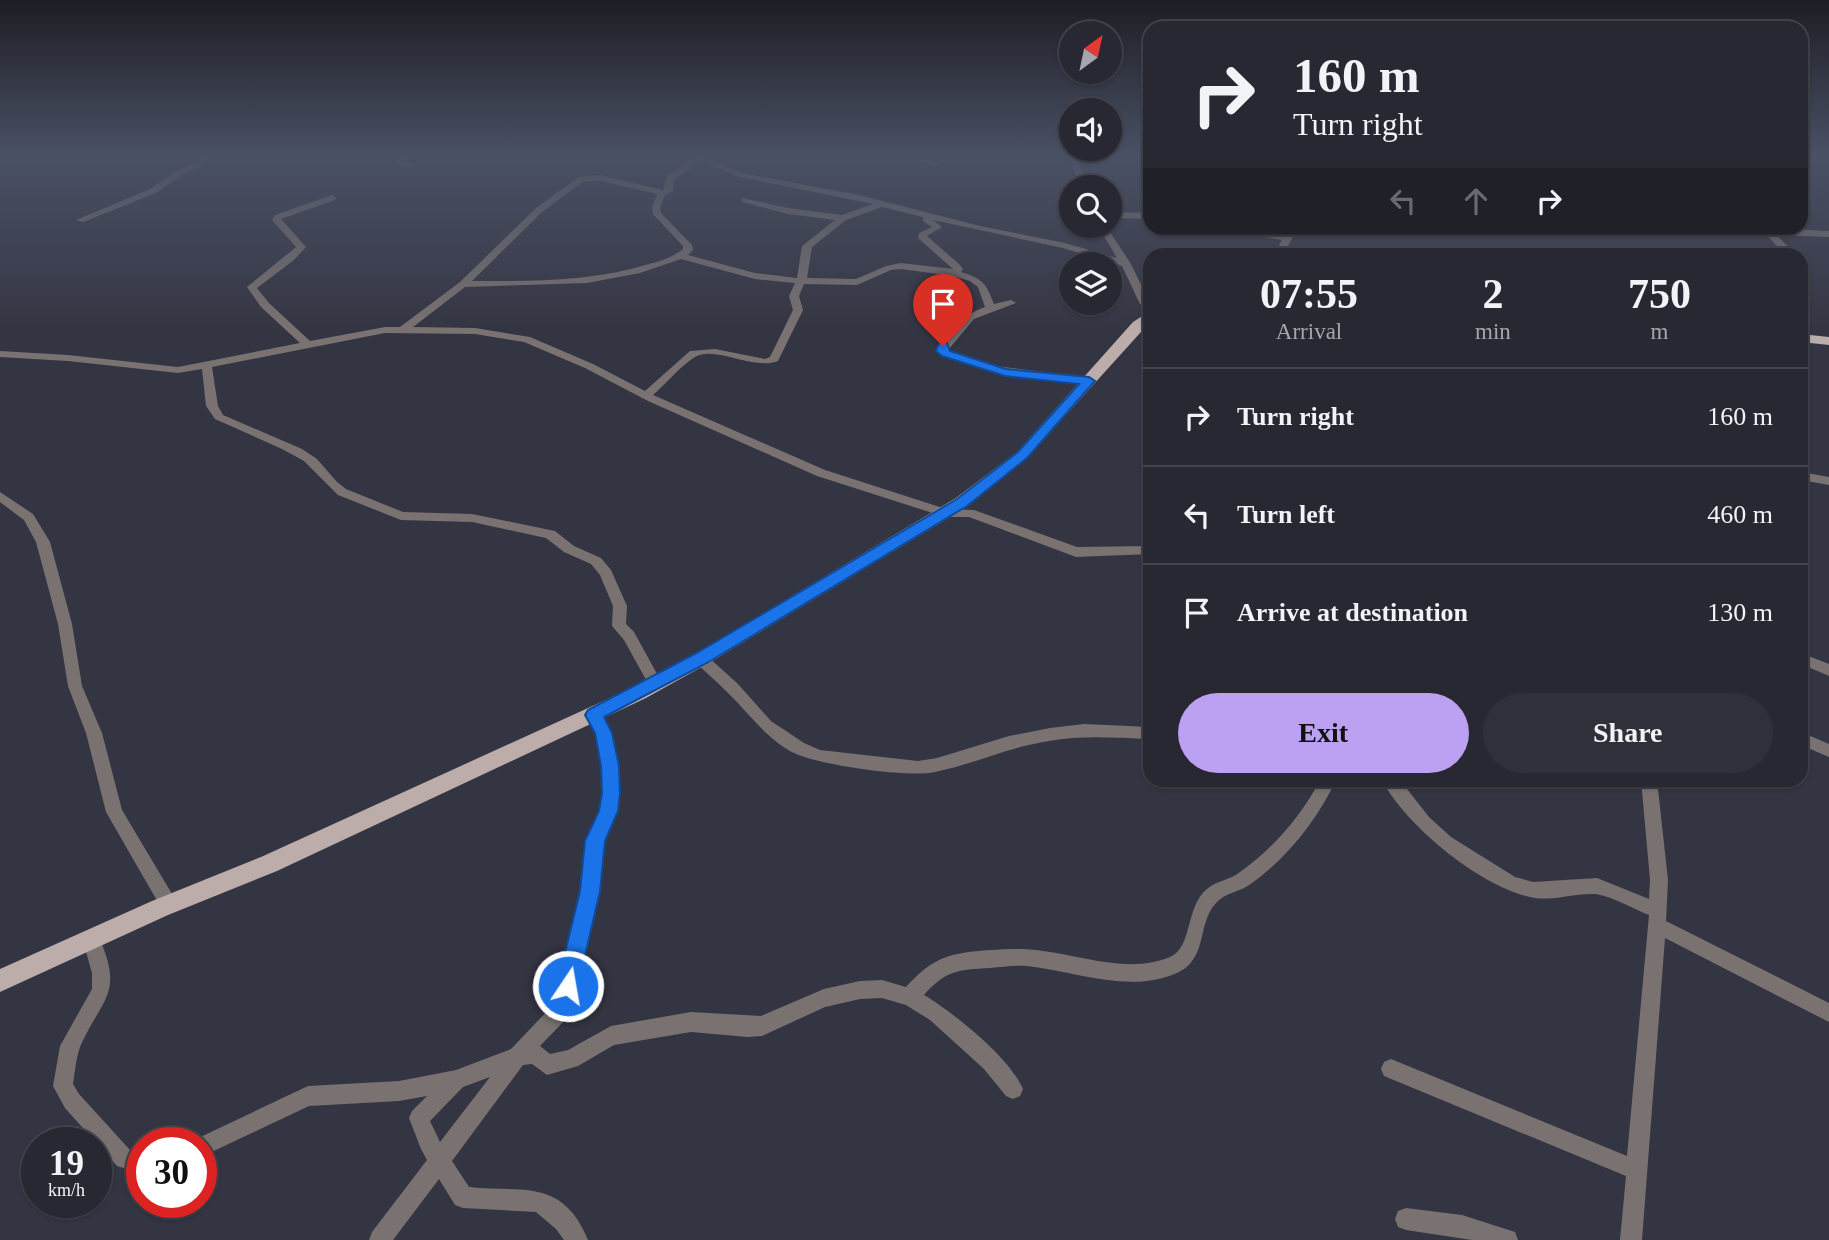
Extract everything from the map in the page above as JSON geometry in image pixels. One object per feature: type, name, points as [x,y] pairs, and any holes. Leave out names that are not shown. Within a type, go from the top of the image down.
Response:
[{"type":"main road","points":[[0,981],[169,905],[270,864],[594,715],[701,659],[981,489],[1022,455],[1089,381],[1143,310]]},
{"type":"main road","points":[[1808,339],[1829,341]]},
{"type":"street","points":[[80,220],[93,215]]},
{"type":"street","points":[[284,215],[276,220],[301,247],[286,263],[252,288],[265,305],[308,345]]},
{"type":"street","points":[[405,328],[463,284],[534,215]]},
{"type":"street","points":[[463,284],[591,281],[628,275],[680,256],[688,250],[687,245],[658,215]]},
{"type":"street","points":[[819,215],[843,218]]},
{"type":"street","points":[[646,396],[694,353],[715,352],[766,362],[774,359],[798,310],[794,296],[800,282],[807,246],[843,218],[852,215]]},
{"type":"street","points":[[924,215],[1065,246],[1143,274]]},
{"type":"street","points":[[1122,215],[1143,216]]},
{"type":"street","points":[[929,216],[925,220],[938,227],[922,236],[956,266],[958,269],[954,273]]},
{"type":"street","points":[[1808,233],[1829,234]]},
{"type":"street","points":[[1270,235],[1288,238]]},
{"type":"street","points":[[1282,248],[1291,235]]},
{"type":"street","points":[[1772,235],[1784,248]]},
{"type":"street","points":[[1109,238],[1143,300]]},
{"type":"street","points":[[680,256],[755,276],[800,282],[812,279],[858,282],[901,265],[954,273],[973,279],[982,286],[990,308]]},
{"type":"street","points":[[1011,303],[970,317],[943,346],[942,351],[967,362],[1005,372],[1089,381]]},
{"type":"street","points":[[0,354],[68,358],[160,370],[207,367],[405,328],[501,333],[526,339],[578,361],[646,396],[821,473],[945,513],[970,513],[1076,552],[1143,550]]},
{"type":"street","points":[[207,367],[212,406],[219,417],[307,458],[321,469],[334,488],[342,492],[401,516],[472,518],[550,534],[569,549],[596,561],[606,573],[620,606],[619,626],[629,636],[656,683]]},
{"type":"street","points":[[1808,477],[1829,481]]},
{"type":"street","points":[[0,496],[29,517],[43,542],[65,624],[75,686],[94,733],[114,812],[169,905]]},
{"type":"street","points":[[701,659],[733,688],[766,725],[798,748],[820,756],[918,768],[937,765],[1009,742],[1051,734],[1084,730],[1143,733]]},
{"type":"street","points":[[1808,661],[1829,670]]},
{"type":"street","points":[[380,1240],[518,1056],[561,1010],[590,891],[595,841],[609,811],[610,766],[604,733],[594,715]]},
{"type":"street","points":[[1808,741],[1829,751]]},
{"type":"street","points":[[910,997],[926,977],[946,964],[970,959],[1023,957],[1104,971],[1136,972],[1173,965],[1186,957],[1193,945],[1203,903],[1214,894],[1246,878],[1262,863],[1304,817],[1326,787]]},
{"type":"street","points":[[1396,787],[1423,822],[1445,842],[1510,883],[1532,890],[1597,886],[1829,1013]]},
{"type":"street","points":[[1631,1240],[1639,1171],[1658,918],[1659,880],[1650,787]]},
{"type":"street","points":[[92,941],[101,973],[101,991],[70,1046],[63,1086],[72,1101],[126,1160]]},
{"type":"street","points":[[217,1139],[309,1096],[399,1091],[456,1080],[518,1056],[536,1054],[547,1065],[571,1059],[611,1037],[637,1031],[691,1023],[762,1026],[824,998],[860,990],[882,989],[910,997],[936,1013],[964,1035],[1013,1088]]},
{"type":"street","points":[[1391,1069],[1639,1171]]},
{"type":"street","points":[[456,1080],[419,1118],[428,1142],[463,1197],[542,1201],[557,1210],[577,1240]]},
{"type":"street","points":[[1406,1219],[1462,1226],[1507,1240]]},
{"type":"route","points":[[568,986],[590,891],[595,841],[609,811],[611,793],[610,766],[604,733],[594,715],[701,659],[962,502],[1022,455],[1089,381],[1005,372],[967,362],[942,351],[943,346]]}]
